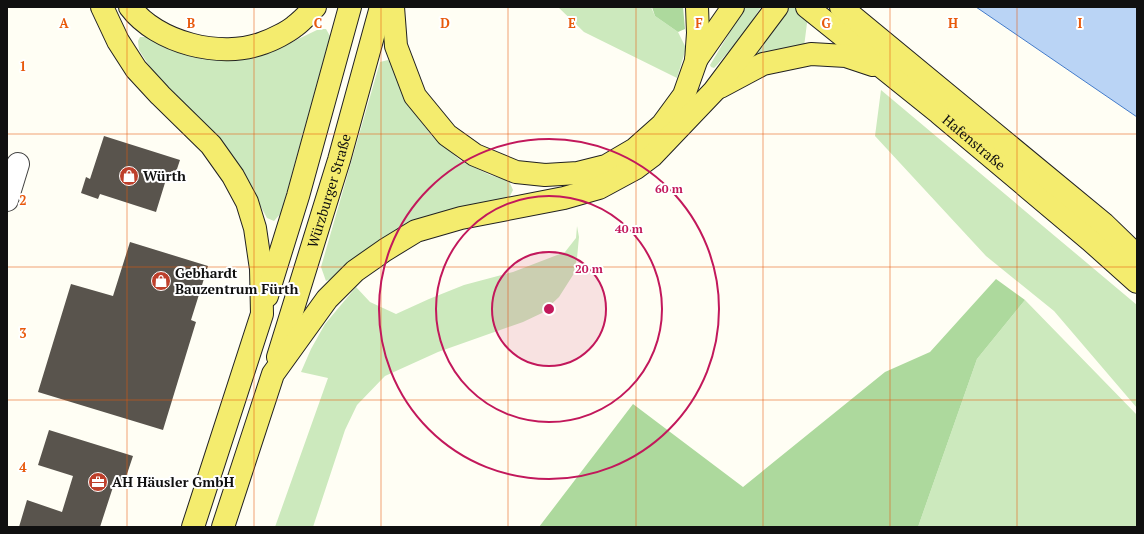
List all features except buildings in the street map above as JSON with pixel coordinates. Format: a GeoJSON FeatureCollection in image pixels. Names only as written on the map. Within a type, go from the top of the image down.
{"type":"FeatureCollection","features":[{"type":"Feature","properties":{"kind":"main road"},"geometry":{"type":"LineString","coordinates":[[102,7],[118,41],[136,68],[160,95],[211,145],[233,176],[247,202],[255,228],[261,269],[262,314]]}},
{"type":"Feature","properties":{"kind":"main road"},"geometry":{"type":"LineString","coordinates":[[130,7],[152,26],[168,36],[196,46],[232,50],[263,43],[295,26],[315,7]]}},
{"type":"Feature","properties":{"kind":"main road","name":"Würzburger Straße"},"geometry":{"type":"LineString","coordinates":[[193,527],[262,314],[298,196],[350,7]]}},
{"type":"Feature","properties":{"kind":"main road","name":"Würzburger Straße"},"geometry":{"type":"LineString","coordinates":[[223,527],[273,374],[339,160],[381,7]]}},
{"type":"Feature","properties":{"kind":"main road"},"geometry":{"type":"LineString","coordinates":[[393,7],[396,46],[415,96],[447,135],[475,155],[516,172],[546,175],[578,173],[606,166],[635,149],[662,125],[684,95],[696,61],[733,7]]}},
{"type":"Feature","properties":{"kind":"main road"},"geometry":{"type":"LineString","coordinates":[[696,61],[698,33],[697,7]]}},
{"type":"Feature","properties":{"kind":"main road"},"geometry":{"type":"LineString","coordinates":[[273,374],[327,299],[355,271],[384,250],[416,231],[462,218],[564,198],[598,188],[636,168],[652,156],[714,90],[777,7]]}},
{"type":"Feature","properties":{"kind":"main road","name":"Hafenstraße"},"geometry":{"type":"LineString","coordinates":[[807,7],[886,70],[1090,240],[1137,282]]}},
{"type":"Feature","properties":{"kind":"main road","name":"Hafenstraße"},"geometry":{"type":"LineString","coordinates":[[842,7],[1104,224],[1137,256]]}},
{"type":"Feature","properties":{"kind":"main road"},"geometry":{"type":"LineString","coordinates":[[714,90],[763,64],[811,54],[846,56],[886,70]]}},
{"type":"Feature","properties":{"kind":"street"},"geometry":{"type":"LineString","coordinates":[[7,200],[18,164]]}},
{"type":"Feature","properties":{"kind":"green space"},"geometry":{"type":"Polygon","coordinates":[[[558,7],[651,7],[655,16],[678,32],[686,48],[677,78],[584,32],[558,7]]]}},
{"type":"Feature","properties":{"kind":"green space"},"geometry":{"type":"Polygon","coordinates":[[[652,7],[683,7],[685,29],[678,32],[655,16],[652,7]]]}},
{"type":"Feature","properties":{"kind":"green space"},"geometry":{"type":"Polygon","coordinates":[[[745,7],[761,7],[745,32],[717,65],[714,68],[711,67],[710,65],[745,7]]]}},
{"type":"Feature","properties":{"kind":"green space"},"geometry":{"type":"Polygon","coordinates":[[[789,8],[795,8],[808,15],[804,47],[760,55],[757,54],[755,52],[783,11],[789,8]]]}},
{"type":"Feature","properties":{"kind":"green space"},"geometry":{"type":"Polygon","coordinates":[[[319,29],[326,29],[330,36],[281,213],[274,221],[267,218],[242,172],[159,81],[139,50],[138,41],[140,37],[152,37],[177,52],[220,60],[261,54],[290,43],[319,29]]]}},
{"type":"Feature","properties":{"kind":"green space"},"geometry":{"type":"Polygon","coordinates":[[[388,60],[393,64],[412,110],[432,136],[461,161],[490,175],[509,181],[513,190],[509,198],[326,281],[321,267],[380,62],[388,60]]]}},
{"type":"Feature","properties":{"kind":"green space"},"geometry":{"type":"Polygon","coordinates":[[[881,90],[1137,305],[1137,408],[1054,311],[986,256],[875,136],[881,90]]]}},
{"type":"Feature","properties":{"kind":"green space"},"geometry":{"type":"Polygon","coordinates":[[[577,226],[579,237],[577,258],[573,275],[559,297],[542,313],[523,322],[438,352],[385,376],[357,405],[345,430],[313,527],[275,527],[328,378],[301,372],[311,349],[325,324],[356,287],[370,302],[396,314],[464,285],[513,272],[565,252],[576,238],[577,226]]]}},
{"type":"Feature","properties":{"kind":"green space"},"geometry":{"type":"Polygon","coordinates":[[[996,279],[1025,300],[977,359],[918,527],[539,527],[633,404],[743,487],[885,372],[930,352],[996,279]]]}},
{"type":"Feature","properties":{"kind":"green space"},"geometry":{"type":"Polygon","coordinates":[[[1025,300],[1137,415],[1137,527],[918,527],[977,359],[1025,300]]]}},
{"type":"Feature","properties":{"kind":"water"},"geometry":{"type":"Polygon","coordinates":[[[976,7],[1137,7],[1137,117],[976,7]]]}},
{"type":"Feature","properties":{"kind":"place","name":"Würth"},"geometry":{"type":"Point","coordinates":[129,176]}},
{"type":"Feature","properties":{"kind":"place","name":"Gebhardt Bauzentrum Fürth"},"geometry":{"type":"Point","coordinates":[161,281]}},
{"type":"Feature","properties":{"kind":"place","name":"AH Häusler GmbH"},"geometry":{"type":"Point","coordinates":[98,482]}}]}
